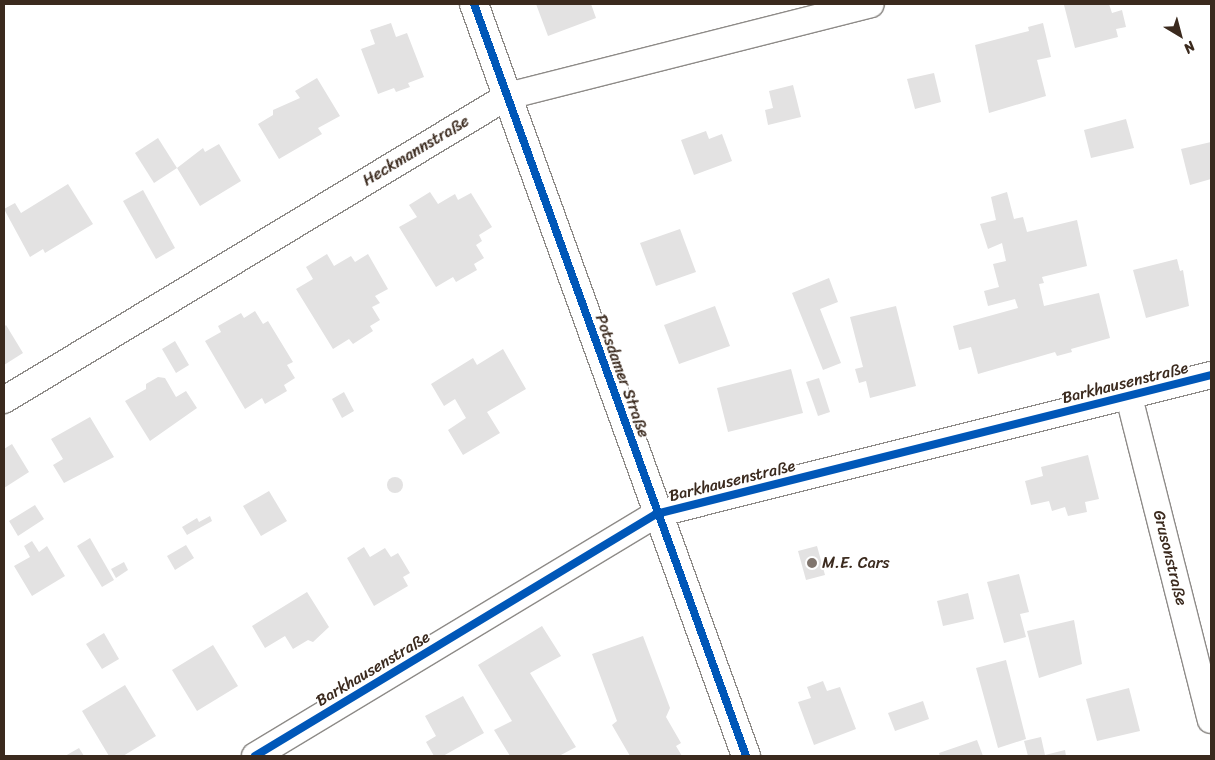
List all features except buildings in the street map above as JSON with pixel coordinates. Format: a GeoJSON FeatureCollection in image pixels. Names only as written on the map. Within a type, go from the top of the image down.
{"type":"FeatureCollection","features":[{"type":"Feature","properties":{"kind":"street","name":"Potsdamer Straße"},"geometry":{"type":"LineString","coordinates":[[474,4],[656,514],[746,756]]}},
{"type":"Feature","properties":{"kind":"street","name":"Heckmannstraße"},"geometry":{"type":"LineString","coordinates":[[4,400],[508,96],[871,4]]}},
{"type":"Feature","properties":{"kind":"street","name":"Barkhausenstraße"},"geometry":{"type":"LineString","coordinates":[[255,756],[656,514],[1211,375]]}},
{"type":"Feature","properties":{"kind":"street","name":"Grusonstraße"},"geometry":{"type":"LineString","coordinates":[[1129,396],[1211,720]]}},
{"type":"Feature","properties":{"kind":"cycle path"},"geometry":{"type":"LineString","coordinates":[[474,4],[746,756]]}},
{"type":"Feature","properties":{"kind":"cycle path"},"geometry":{"type":"LineString","coordinates":[[255,756],[656,514],[1211,375]]}},
{"type":"Feature","properties":{"kind":"place","name":"M.E. Cars"},"geometry":{"type":"Point","coordinates":[812,563]}}]}
